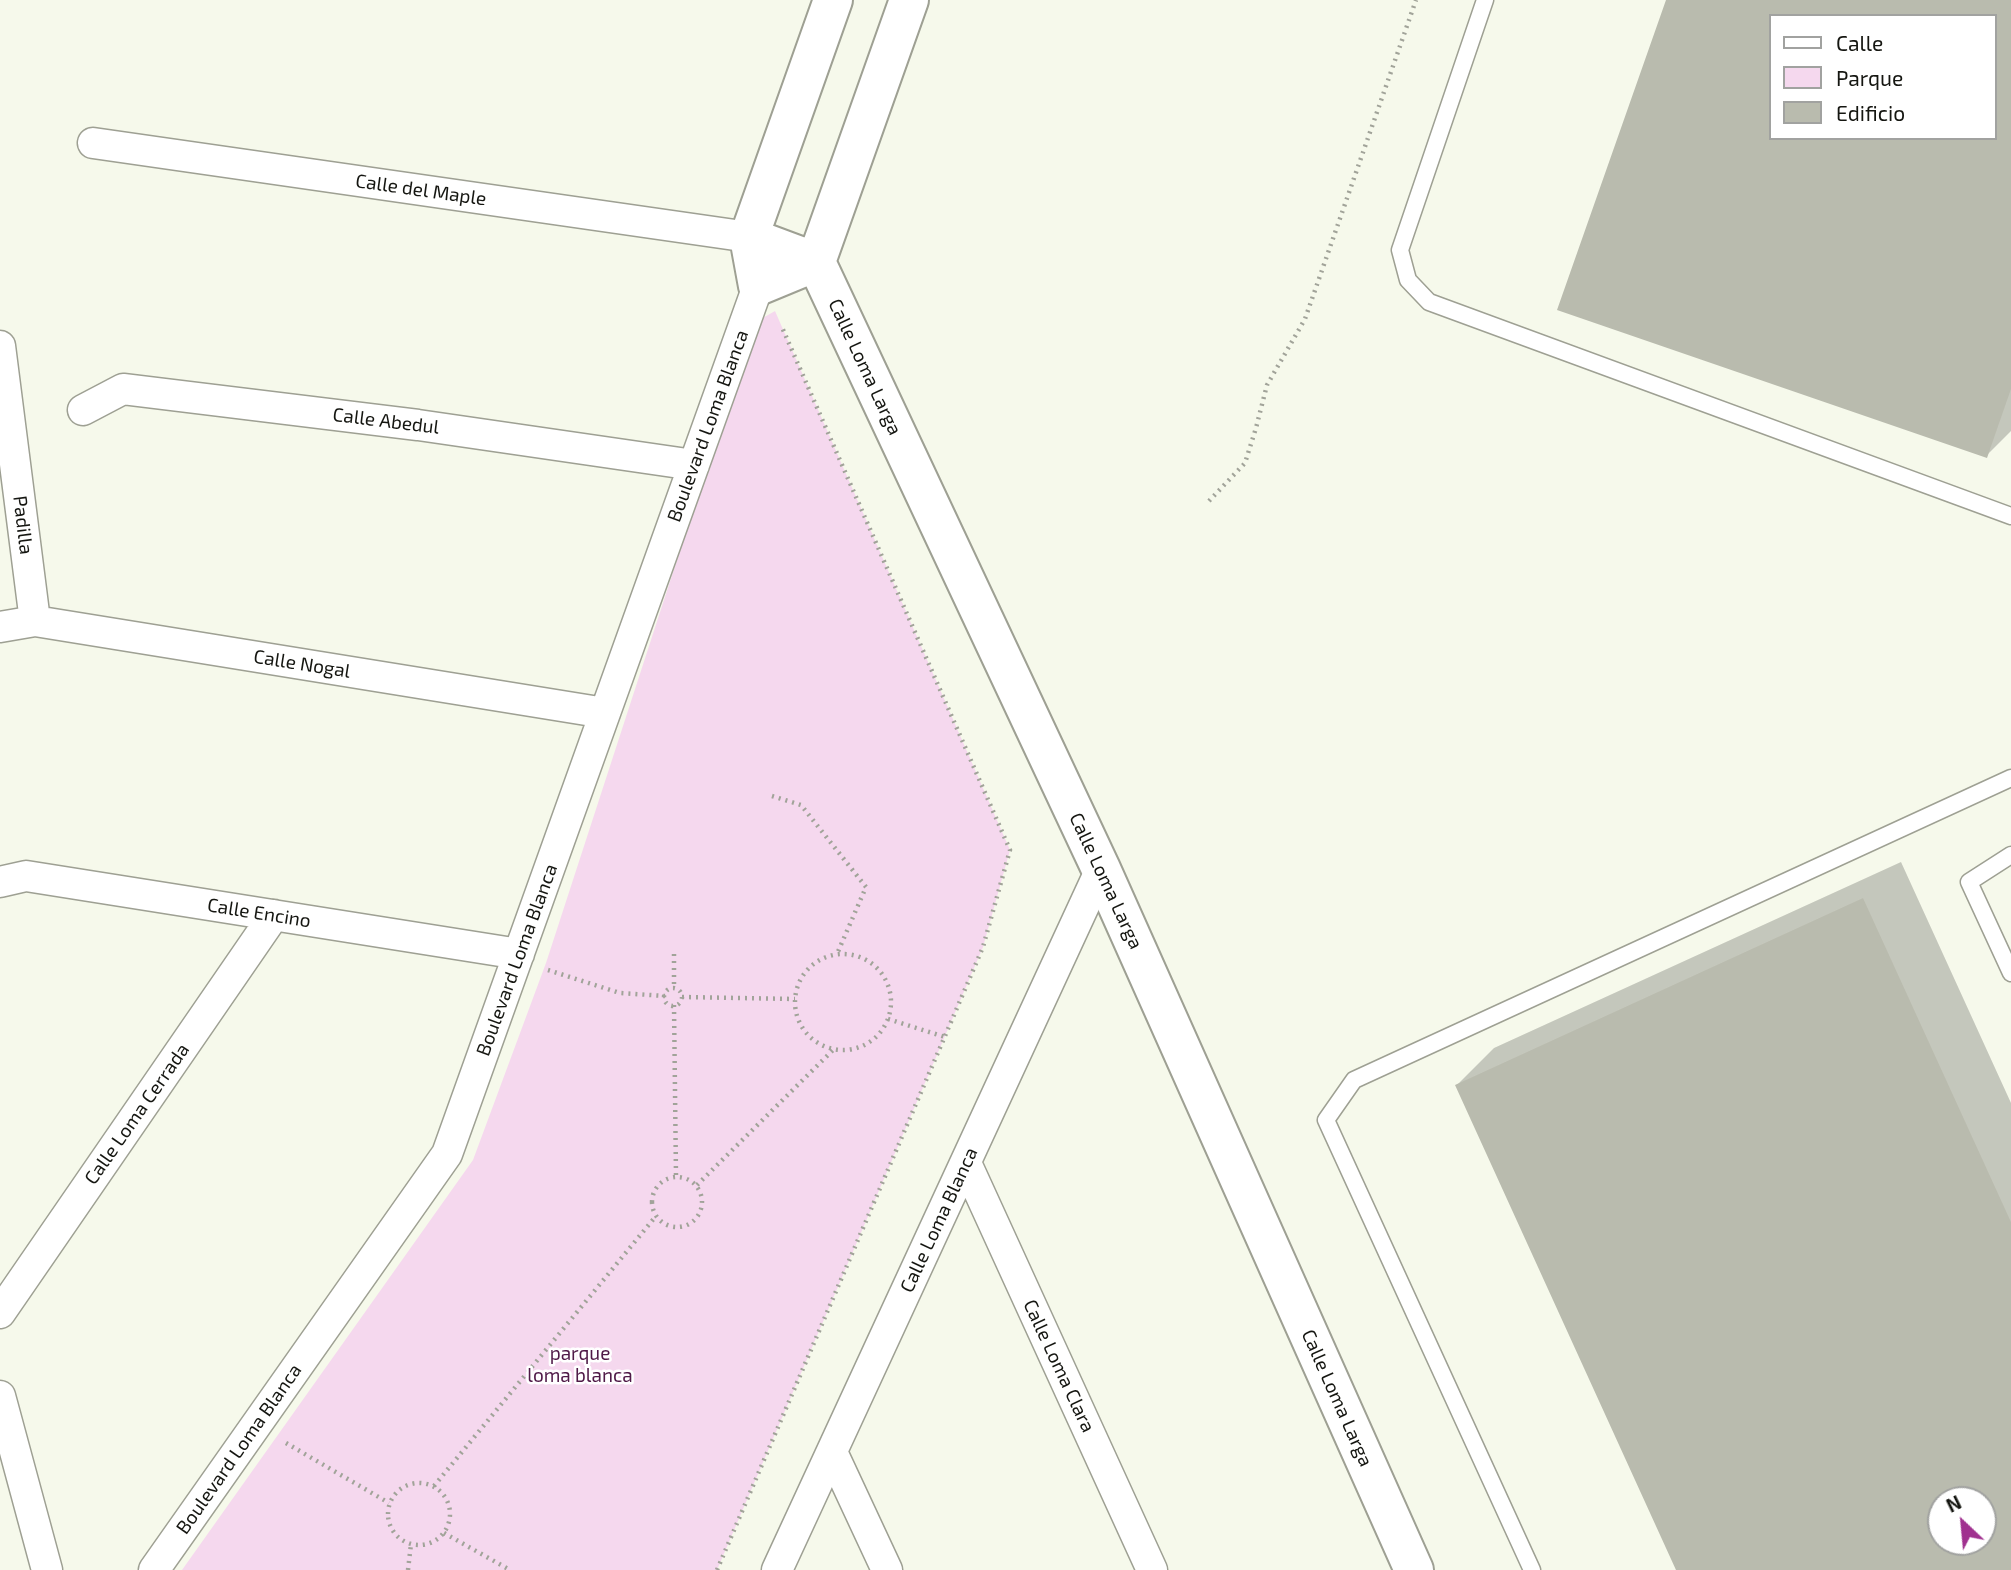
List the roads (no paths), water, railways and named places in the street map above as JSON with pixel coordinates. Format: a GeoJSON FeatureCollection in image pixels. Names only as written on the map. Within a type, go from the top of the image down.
{"type":"FeatureCollection","features":[{"type":"Feature","properties":{"kind":"street"},"geometry":{"type":"LineString","coordinates":[[833,0],[749,237],[758,286],[816,262],[909,0]]}},
{"type":"Feature","properties":{"kind":"street","name":"Calle del Maple"},"geometry":{"type":"LineString","coordinates":[[93,143],[749,237]]}},
{"type":"Feature","properties":{"kind":"street"},"geometry":{"type":"LineString","coordinates":[[749,237],[816,262]]}},
{"type":"Feature","properties":{"kind":"street","name":"Calle Loma Larga"},"geometry":{"type":"LineString","coordinates":[[816,262],[1101,869],[1414,1570]]}},
{"type":"Feature","properties":{"kind":"street","name":"Boulevard Loma Blanca"},"geometry":{"type":"LineString","coordinates":[[154,1570],[447,1154],[531,961],[605,713],[758,286]]}},
{"type":"Feature","properties":{"kind":"street","name":"Padilla"},"geometry":{"type":"LineString","coordinates":[[0,346],[35,621]]}},
{"type":"Feature","properties":{"kind":"street","name":"Calle Abedul"},"geometry":{"type":"LineString","coordinates":[[83,410],[123,389],[418,425],[694,465]]}},
{"type":"Feature","properties":{"kind":"street","name":"Calle Nogal"},"geometry":{"type":"LineString","coordinates":[[0,627],[35,621],[605,713]]}},
{"type":"Feature","properties":{"kind":"street","name":"Calle Loma Blanca"},"geometry":{"type":"LineString","coordinates":[[777,1570],[1101,869]]}},
{"type":"Feature","properties":{"kind":"street","name":"Calle Encino"},"geometry":{"type":"LineString","coordinates":[[0,882],[26,876],[274,915],[531,961]]}},
{"type":"Feature","properties":{"kind":"street","name":"Calle Loma Cerrada"},"geometry":{"type":"LineString","coordinates":[[0,1312],[274,915]]}},
{"type":"Feature","properties":{"kind":"street","name":"Calle Loma Clara"},"geometry":{"type":"LineString","coordinates":[[966,1163],[1152,1570]]}},
{"type":"Feature","properties":{"kind":"street"},"geometry":{"type":"LineString","coordinates":[[0,1396],[47,1570]]}},
{"type":"Feature","properties":{"kind":"street"},"geometry":{"type":"LineString","coordinates":[[832,1452],[887,1570]]}},
{"type":"Feature","properties":{"kind":"lane"},"geometry":{"type":"LineString","coordinates":[[1485,0],[1400,250],[1408,281],[1429,302],[2011,516]]}},
{"type":"Feature","properties":{"kind":"lane"},"geometry":{"type":"LineString","coordinates":[[1532,1570],[1326,1120],[1354,1080],[2011,778]]}},
{"type":"Feature","properties":{"kind":"lane"},"geometry":{"type":"LineString","coordinates":[[2011,855],[1969,882],[2011,974]]}},
{"type":"Feature","properties":{"kind":"park label","name":"parque loma blanca"},"geometry":{"type":"Point","coordinates":[580,1365]}}]}
